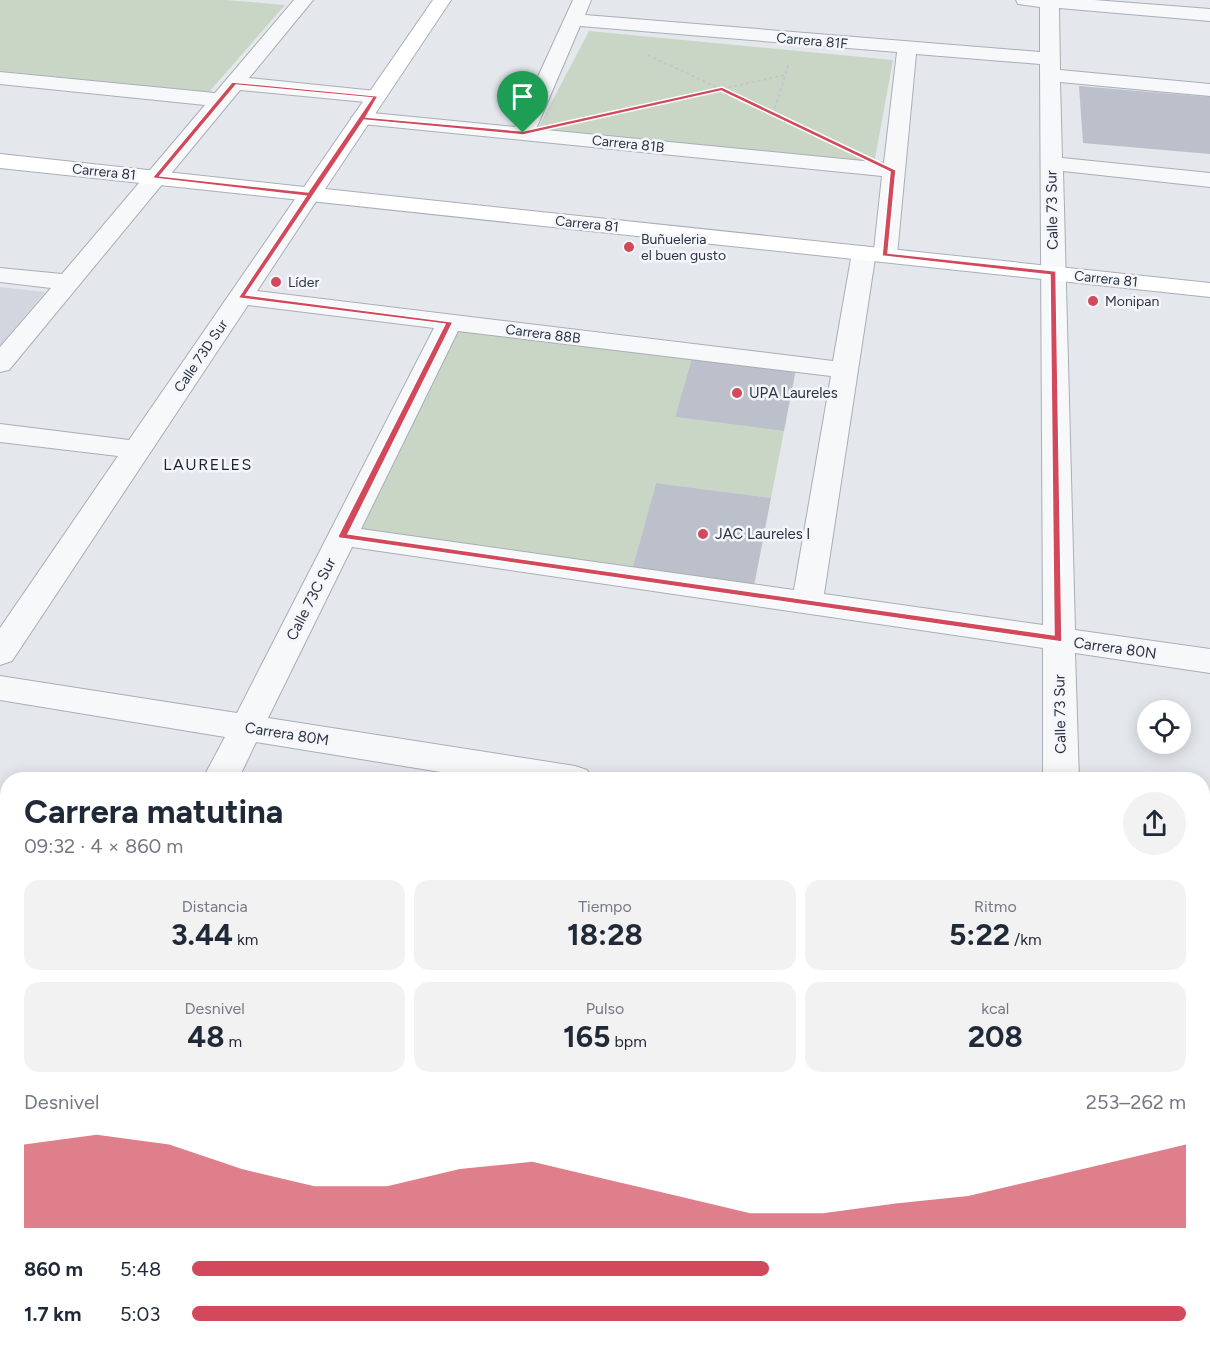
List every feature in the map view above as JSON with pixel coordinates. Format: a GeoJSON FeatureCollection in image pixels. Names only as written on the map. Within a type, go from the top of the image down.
{"type":"FeatureCollection","features":[{"type":"Feature","properties":{"kind":"street","name":"Calle 73D Sur"},"geometry":{"type":"LineString","coordinates":[[0,653],[442,0]]}},
{"type":"Feature","properties":{"kind":"street"},"geometry":{"type":"LineString","coordinates":[[523,133],[582,0]]}},
{"type":"Feature","properties":{"kind":"street"},"geometry":{"type":"LineString","coordinates":[[1025,0],[1210,15]]}},
{"type":"Feature","properties":{"kind":"street"},"geometry":{"type":"LineString","coordinates":[[0,364],[227,92],[297,1]]}},
{"type":"Feature","properties":{"kind":"street","name":"Calle 73 Sur"},"geometry":{"type":"LineString","coordinates":[[1049,1],[1061,772]]}},
{"type":"Feature","properties":{"kind":"street","name":"Carrera 81F"},"geometry":{"type":"LineString","coordinates":[[574,20],[907,49],[1210,90]]}},
{"type":"Feature","properties":{"kind":"street"},"geometry":{"type":"LineString","coordinates":[[807,603],[845,370],[894,171],[907,49]]}},
{"type":"Feature","properties":{"kind":"street"},"geometry":{"type":"LineString","coordinates":[[0,78],[227,92],[376,97]]}},
{"type":"Feature","properties":{"kind":"street","name":"Carrera 81B"},"geometry":{"type":"LineString","coordinates":[[362,118],[894,171]]}},
{"type":"Feature","properties":{"kind":"street","name":"Carrera 81"},"geometry":{"type":"LineString","coordinates":[[0,161],[1210,290]]}},
{"type":"Feature","properties":{"kind":"street"},"geometry":{"type":"LineString","coordinates":[[1051,163],[1210,180]]}},
{"type":"Feature","properties":{"kind":"street"},"geometry":{"type":"LineString","coordinates":[[0,274],[68,282]]}},
{"type":"Feature","properties":{"kind":"street","name":"Carrera 88B"},"geometry":{"type":"LineString","coordinates":[[241,297],[845,370]]}},
{"type":"Feature","properties":{"kind":"street","name":"Calle 73C Sur"},"geometry":{"type":"LineString","coordinates":[[224,772],[450,322]]}},
{"type":"Feature","properties":{"kind":"street"},"geometry":{"type":"LineString","coordinates":[[0,433],[138,450]]}},
{"type":"Feature","properties":{"kind":"street","name":"Carrera 80N"},"geometry":{"type":"LineString","coordinates":[[343,536],[1210,661]]}},
{"type":"Feature","properties":{"kind":"street","name":"Carrera 80M"},"geometry":{"type":"LineString","coordinates":[[0,688],[525,772]]}},
{"type":"Feature","properties":{"kind":"path"},"geometry":{"type":"LineString","coordinates":[[773,114],[796,40]]}},
{"type":"Feature","properties":{"kind":"path"},"geometry":{"type":"LineString","coordinates":[[648,55],[813,133]]}},
{"type":"Feature","properties":{"kind":"path"},"geometry":{"type":"LineString","coordinates":[[605,115],[785,75]]}},
{"type":"Feature","properties":{"kind":"shaded area"},"geometry":{"type":"Polygon","coordinates":[[[0,287],[45,292],[0,346],[0,287]]]}},
{"type":"Feature","properties":{"kind":"green space"},"geometry":{"type":"Polygon","coordinates":[[[0,0],[226,0],[285,5],[209,92],[0,71],[0,0]]]}},
{"type":"Feature","properties":{"kind":"green space"},"geometry":{"type":"Polygon","coordinates":[[[589,31],[893,60],[874,164],[537,130],[589,31]]]}},
{"type":"Feature","properties":{"kind":"green space"},"geometry":{"type":"Polygon","coordinates":[[[457,331],[692,358],[675,417],[784,431],[771,498],[656,483],[632,570],[360,533],[457,331]]]}},
{"type":"Feature","properties":{"kind":"building"},"geometry":{"type":"Polygon","coordinates":[[[1079,86],[1210,97],[1210,154],[1083,143],[1079,86]]]}},
{"type":"Feature","properties":{"kind":"building","name":"UPA Laureles"},"geometry":{"type":"Polygon","coordinates":[[[692,358],[796,369],[784,431],[675,417],[692,358]]]}},
{"type":"Feature","properties":{"kind":"building","name":"JAC Laureles I"},"geometry":{"type":"Polygon","coordinates":[[[656,483],[771,498],[754,586],[632,570],[656,483]]]}},
{"type":"Feature","properties":{"kind":"place","name":"Buñueleria el buen gusto"},"geometry":{"type":"Point","coordinates":[629,247]}},
{"type":"Feature","properties":{"kind":"place","name":"Líder"},"geometry":{"type":"Point","coordinates":[276,282]}},
{"type":"Feature","properties":{"kind":"place","name":"Monipan"},"geometry":{"type":"Point","coordinates":[1093,301]}},
{"type":"Feature","properties":{"kind":"place","name":"UPA Laureles"},"geometry":{"type":"Point","coordinates":[737,393]}},
{"type":"Feature","properties":{"kind":"place","name":"JAC Laureles I"},"geometry":{"type":"Point","coordinates":[703,534]}},
{"type":"Feature","properties":{"kind":"district","name":"LAURELES"},"geometry":{"type":"Point","coordinates":[208,464]}},
{"type":"Feature","properties":{"kind":"route"},"geometry":{"type":"LineString","coordinates":[[523,133],[362,118],[310,194],[155,178],[234,83],[376,97],[362,118],[241,297],[450,322],[343,536],[1059,639],[1053,273],[885,255],[894,171],[722,89],[523,133]]}}]}
